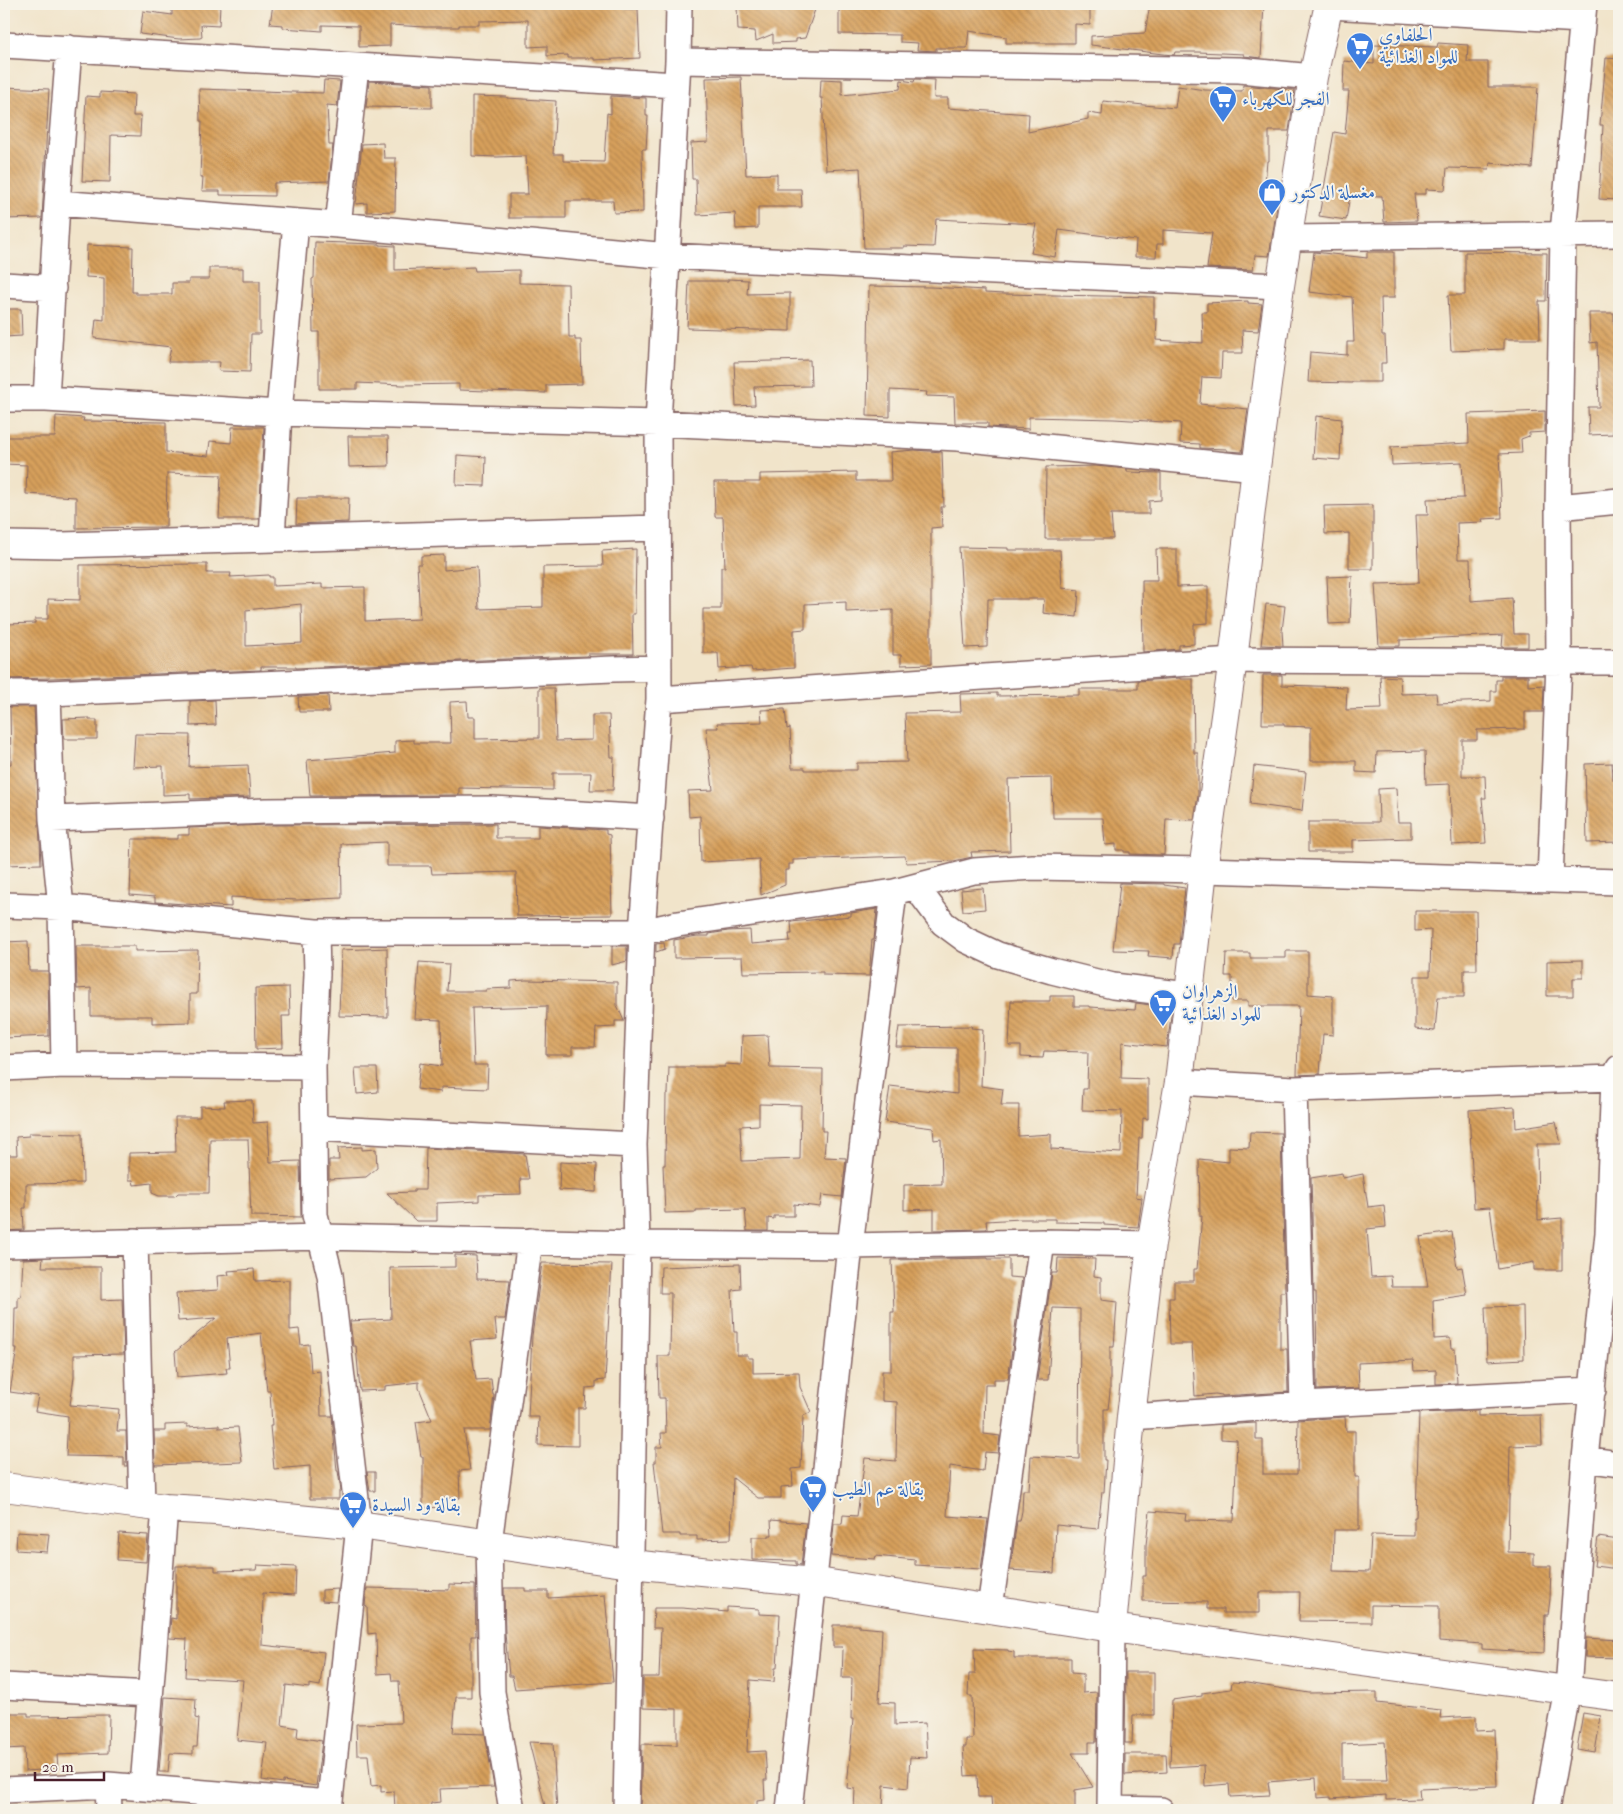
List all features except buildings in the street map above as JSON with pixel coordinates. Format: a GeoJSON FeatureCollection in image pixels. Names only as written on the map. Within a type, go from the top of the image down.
{"type":"FeatureCollection","features":[{"type":"Feature","properties":{"kind":"street"},"geometry":{"type":"LineString","coordinates":[[626,1810],[637,1244],[634,1146],[642,932],[658,699],[658,423],[678,61],[678,4]]}},
{"type":"Feature","properties":{"kind":"street"},"geometry":{"type":"LineString","coordinates":[[1161,1810],[1110,1810],[1112,1628],[1131,1418],[1151,1244],[1179,1082],[1203,870],[1233,660],[1280,286],[1314,77],[1329,5],[1583,12],[1563,233],[1558,507],[1559,662],[1550,879]]}},
{"type":"Feature","properties":{"kind":"street"},"geometry":{"type":"LineString","coordinates":[[4,44],[676,86]]}},
{"type":"Feature","properties":{"kind":"street"},"geometry":{"type":"LineString","coordinates":[[46,400],[57,203],[69,48]]}},
{"type":"Feature","properties":{"kind":"street"},"geometry":{"type":"LineString","coordinates":[[678,61],[1239,70],[1314,77]]}},
{"type":"Feature","properties":{"kind":"street"},"geometry":{"type":"LineString","coordinates":[[338,225],[356,67]]}},
{"type":"Feature","properties":{"kind":"street"},"geometry":{"type":"LineString","coordinates":[[57,203],[338,225],[668,256],[1280,286]]}},
{"type":"Feature","properties":{"kind":"street"},"geometry":{"type":"LineString","coordinates":[[272,539],[279,413],[296,222]]}},
{"type":"Feature","properties":{"kind":"street"},"geometry":{"type":"LineString","coordinates":[[1288,238],[1563,233],[1619,234]]}},
{"type":"Feature","properties":{"kind":"street"},"geometry":{"type":"LineString","coordinates":[[4,285],[53,288]]}},
{"type":"Feature","properties":{"kind":"street"},"geometry":{"type":"LineString","coordinates":[[4,399],[279,413],[658,423],[958,438],[1256,468]]}},
{"type":"Feature","properties":{"kind":"street"},"geometry":{"type":"LineString","coordinates":[[1558,507],[1619,502]]}},
{"type":"Feature","properties":{"kind":"street"},"geometry":{"type":"LineString","coordinates":[[4,544],[62,545],[658,528]]}},
{"type":"Feature","properties":{"kind":"street"},"geometry":{"type":"LineString","coordinates":[[658,699],[1233,660],[1619,662]]}},
{"type":"Feature","properties":{"kind":"street"},"geometry":{"type":"LineString","coordinates":[[4,693],[48,693],[659,668]]}},
{"type":"Feature","properties":{"kind":"street"},"geometry":{"type":"LineString","coordinates":[[48,693],[52,819],[61,907],[64,1065]]}},
{"type":"Feature","properties":{"kind":"street"},"geometry":{"type":"LineString","coordinates":[[52,819],[266,811],[492,809],[651,818]]}},
{"type":"Feature","properties":{"kind":"street"},"geometry":{"type":"LineString","coordinates":[[4,905],[61,907],[316,932],[642,932],[678,924],[905,889],[974,871],[1033,866],[1619,882]]}},
{"type":"Feature","properties":{"kind":"street"},"geometry":{"type":"LineString","coordinates":[[905,889],[942,923],[966,940],[998,955],[1052,972],[1113,986],[1188,995]]}},
{"type":"Feature","properties":{"kind":"street"},"geometry":{"type":"LineString","coordinates":[[789,1810],[850,1246],[905,889]]}},
{"type":"Feature","properties":{"kind":"street"},"geometry":{"type":"LineString","coordinates":[[4,1790],[108,1785],[144,1787],[330,1807],[359,1525],[330,1275],[316,1215],[313,1067],[317,974],[316,932]]}},
{"type":"Feature","properties":{"kind":"street"},"geometry":{"type":"LineString","coordinates":[[4,1068],[64,1065],[313,1067]]}},
{"type":"Feature","properties":{"kind":"street"},"geometry":{"type":"LineString","coordinates":[[1179,1082],[1294,1089],[1617,1073],[1614,1233],[1584,1459],[1568,1689],[1546,1810]]}},
{"type":"Feature","properties":{"kind":"street"},"geometry":{"type":"LineString","coordinates":[[1294,1089],[1303,1405]]}},
{"type":"Feature","properties":{"kind":"street"},"geometry":{"type":"LineString","coordinates":[[314,1128],[634,1146]]}},
{"type":"Feature","properties":{"kind":"street"},"geometry":{"type":"LineString","coordinates":[[4,1245],[322,1236],[637,1244],[850,1246],[1042,1242],[1151,1244]]}},
{"type":"Feature","properties":{"kind":"street"},"geometry":{"type":"LineString","coordinates":[[135,1241],[154,1506],[150,1694],[144,1787]]}},
{"type":"Feature","properties":{"kind":"street"},"geometry":{"type":"LineString","coordinates":[[512,1810],[492,1692],[489,1542],[530,1241]]}},
{"type":"Feature","properties":{"kind":"street"},"geometry":{"type":"LineString","coordinates":[[990,1608],[1042,1242]]}},
{"type":"Feature","properties":{"kind":"street"},"geometry":{"type":"LineString","coordinates":[[1131,1418],[1303,1405],[1593,1390]]}},
{"type":"Feature","properties":{"kind":"street"},"geometry":{"type":"LineString","coordinates":[[1584,1459],[1619,1464]]}},
{"type":"Feature","properties":{"kind":"street"},"geometry":{"type":"LineString","coordinates":[[4,1487],[154,1506],[359,1525],[489,1542],[630,1564],[815,1582],[1112,1628],[1619,1697]]}},
{"type":"Feature","properties":{"kind":"street"},"geometry":{"type":"LineString","coordinates":[[4,1686],[150,1694]]}},
{"type":"Feature","properties":{"kind":"street"},"geometry":{"type":"LineString","coordinates":[[108,1785],[109,1810]]}},
{"type":"Feature","properties":{"kind":"place","name":"الحلفاوي للمواد الغذائية"},"geometry":{"type":"Point","coordinates":[1360,70]}},
{"type":"Feature","properties":{"kind":"place","name":"الفجر للكهرباء"},"geometry":{"type":"Point","coordinates":[1223,123]}},
{"type":"Feature","properties":{"kind":"place","name":"مغسلة الدكتور"},"geometry":{"type":"Point","coordinates":[1272,216]}},
{"type":"Feature","properties":{"kind":"place","name":"الزهراوان للمواد الغذائية"},"geometry":{"type":"Point","coordinates":[1163,1027]}},
{"type":"Feature","properties":{"kind":"place","name":"بقالة عم الطيب"},"geometry":{"type":"Point","coordinates":[813,1513]}},
{"type":"Feature","properties":{"kind":"place","name":"بقالة ود السيدة"},"geometry":{"type":"Point","coordinates":[353,1529]}}]}
